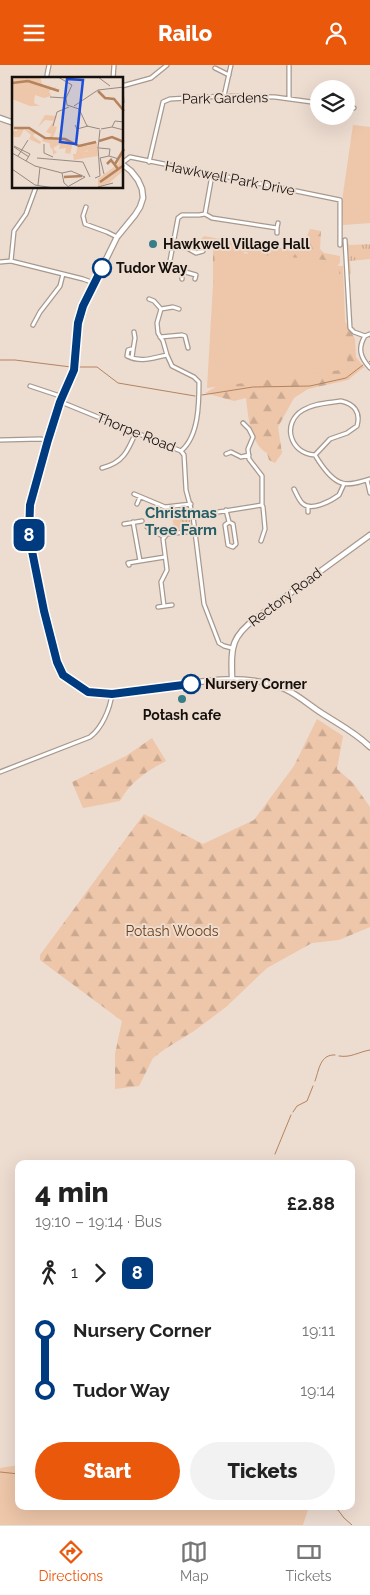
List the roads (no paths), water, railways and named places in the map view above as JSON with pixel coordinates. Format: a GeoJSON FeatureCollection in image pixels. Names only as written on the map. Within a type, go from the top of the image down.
{"type":"FeatureCollection","features":[{"type":"Feature","properties":{"kind":"main road"},"geometry":{"type":"LineString","coordinates":[[0,118],[12,122]]}},
{"type":"Feature","properties":{"kind":"main road"},"geometry":{"type":"LineString","coordinates":[[124,165],[132,171],[138,180],[143,198],[135,215],[117,237],[80,314],[74,370],[48,440],[30,505],[29,536],[57,662],[63,675],[88,692],[112,694],[232,678],[270,685],[293,693],[360,737],[370,747]]}},
{"type":"Feature","properties":{"kind":"main road","name":"Rectory Road"},"geometry":{"type":"LineString","coordinates":[[232,647],[248,624],[370,535]]}},
{"type":"Feature","properties":{"kind":"main road"},"geometry":{"type":"LineString","coordinates":[[232,647],[232,678]]}},
{"type":"Feature","properties":{"kind":"street"},"geometry":{"type":"LineString","coordinates":[[47,75],[49,65]]}},
{"type":"Feature","properties":{"kind":"street"},"geometry":{"type":"LineString","coordinates":[[124,85],[151,78],[167,65]]}},
{"type":"Feature","properties":{"kind":"street"},"geometry":{"type":"LineString","coordinates":[[224,96],[231,65]]}},
{"type":"Feature","properties":{"kind":"street"},"geometry":{"type":"LineString","coordinates":[[289,65],[289,99]]}},
{"type":"Feature","properties":{"kind":"street"},"geometry":{"type":"LineString","coordinates":[[215,68],[229,75]]}},
{"type":"Feature","properties":{"kind":"street","name":"Park Gardens"},"geometry":{"type":"LineString","coordinates":[[149,162],[163,102],[170,99],[224,96],[275,97],[310,102]]}},
{"type":"Feature","properties":{"kind":"street","name":"Hawkwell Park Drive"},"geometry":{"type":"LineString","coordinates":[[124,162],[130,157],[340,200],[340,245]]}},
{"type":"Feature","properties":{"kind":"street"},"geometry":{"type":"LineString","coordinates":[[205,214],[212,175]]}},
{"type":"Feature","properties":{"kind":"street"},"geometry":{"type":"LineString","coordinates":[[11,261],[14,231],[26,214],[35,189]]}},
{"type":"Feature","properties":{"kind":"street"},"geometry":{"type":"LineString","coordinates":[[86,207],[83,216],[87,226],[117,237]]}},
{"type":"Feature","properties":{"kind":"street"},"geometry":{"type":"LineString","coordinates":[[78,214],[83,216]]}},
{"type":"Feature","properties":{"kind":"street"},"geometry":{"type":"LineString","coordinates":[[169,266],[178,218],[182,215],[205,214],[212,217],[277,228]]}},
{"type":"Feature","properties":{"kind":"street"},"geometry":{"type":"LineString","coordinates":[[277,233],[278,223]]}},
{"type":"Feature","properties":{"kind":"street"},"geometry":{"type":"LineString","coordinates":[[345,240],[350,328],[364,336],[370,335]]}},
{"type":"Feature","properties":{"kind":"street"},"geometry":{"type":"LineString","coordinates":[[173,246],[187,248],[196,253],[203,251]]}},
{"type":"Feature","properties":{"kind":"street"},"geometry":{"type":"LineString","coordinates":[[0,261],[11,261],[94,283]]}},
{"type":"Feature","properties":{"kind":"street"},"geometry":{"type":"LineString","coordinates":[[162,267],[169,266],[196,275],[195,279]]}},
{"type":"Feature","properties":{"kind":"street"},"geometry":{"type":"LineString","coordinates":[[182,271],[182,279]]}},
{"type":"Feature","properties":{"kind":"street"},"geometry":{"type":"LineString","coordinates":[[33,325],[40,312],[60,286],[63,274]]}},
{"type":"Feature","properties":{"kind":"street"},"geometry":{"type":"LineString","coordinates":[[149,299],[154,301],[161,309]]}},
{"type":"Feature","properties":{"kind":"street"},"geometry":{"type":"LineString","coordinates":[[161,309],[173,307],[179,309]]}},
{"type":"Feature","properties":{"kind":"street"},"geometry":{"type":"LineString","coordinates":[[161,309],[157,323],[160,337],[172,366],[200,382],[198,416],[185,447],[181,451]]}},
{"type":"Feature","properties":{"kind":"street"},"geometry":{"type":"LineString","coordinates":[[132,359],[134,332]]}},
{"type":"Feature","properties":{"kind":"street"},"geometry":{"type":"LineString","coordinates":[[160,337],[185,336],[188,348]]}},
{"type":"Feature","properties":{"kind":"street"},"geometry":{"type":"LineString","coordinates":[[364,336],[361,345],[362,358],[370,369]]}},
{"type":"Feature","properties":{"kind":"street"},"geometry":{"type":"LineString","coordinates":[[133,350],[128,350],[126,353],[127,357],[147,360],[167,355]]}},
{"type":"Feature","properties":{"kind":"street","name":"Thorpe Road"},"geometry":{"type":"LineString","coordinates":[[30,386],[181,451],[184,455],[186,490],[193,516],[204,603],[219,643],[232,647]]}},
{"type":"Feature","properties":{"kind":"street"},"geometry":{"type":"LineString","coordinates":[[315,455],[330,439],[347,433],[356,426],[358,422],[355,408],[349,403],[341,401],[311,406],[303,410],[295,417],[291,428],[291,439],[296,447],[306,454],[315,455],[325,469],[340,482],[354,484],[368,479],[370,493]]}},
{"type":"Feature","properties":{"kind":"street"},"geometry":{"type":"LineString","coordinates":[[243,423],[253,437],[248,449],[249,459],[262,476],[262,505],[264,507],[265,529],[261,541]]}},
{"type":"Feature","properties":{"kind":"street"},"geometry":{"type":"LineString","coordinates":[[102,468],[111,466],[127,454],[136,432]]}},
{"type":"Feature","properties":{"kind":"street"},"geometry":{"type":"LineString","coordinates":[[0,440],[48,440]]}},
{"type":"Feature","properties":{"kind":"street"},"geometry":{"type":"LineString","coordinates":[[226,454],[231,452],[241,457],[248,455]]}},
{"type":"Feature","properties":{"kind":"street"},"geometry":{"type":"LineString","coordinates":[[294,489],[302,503],[314,506],[335,498],[341,493],[344,484]]}},
{"type":"Feature","properties":{"kind":"street"},"geometry":{"type":"LineString","coordinates":[[134,494],[165,507],[191,504]]}},
{"type":"Feature","properties":{"kind":"street"},"geometry":{"type":"LineString","coordinates":[[137,504],[140,497]]}},
{"type":"Feature","properties":{"kind":"street"},"geometry":{"type":"LineString","coordinates":[[193,516],[262,505]]}},
{"type":"Feature","properties":{"kind":"street"},"geometry":{"type":"LineString","coordinates":[[308,506],[308,512]]}},
{"type":"Feature","properties":{"kind":"street"},"geometry":{"type":"LineString","coordinates":[[226,510],[229,522],[233,524],[236,544],[233,547],[228,545],[225,525],[229,522]]}},
{"type":"Feature","properties":{"kind":"street"},"geometry":{"type":"LineString","coordinates":[[124,524],[142,521]]}},
{"type":"Feature","properties":{"kind":"street"},"geometry":{"type":"LineString","coordinates":[[133,522],[140,561]]}},
{"type":"Feature","properties":{"kind":"street"},"geometry":{"type":"LineString","coordinates":[[147,527],[164,537]]}},
{"type":"Feature","properties":{"kind":"street"},"geometry":{"type":"LineString","coordinates":[[164,606],[161,586],[167,570],[164,537],[171,533],[195,531]]}},
{"type":"Feature","properties":{"kind":"street"},"geometry":{"type":"LineString","coordinates":[[129,565],[128,563],[165,557]]}},
{"type":"Feature","properties":{"kind":"street"},"geometry":{"type":"LineString","coordinates":[[158,607],[172,605]]}},
{"type":"Feature","properties":{"kind":"street"},"geometry":{"type":"LineString","coordinates":[[0,772],[96,733],[111,703],[112,694]]}},
{"type":"Feature","properties":{"kind":"waterway"},"geometry":{"type":"LineString","coordinates":[[0,360],[71,367]]}},
{"type":"Feature","properties":{"kind":"waterway"},"geometry":{"type":"LineString","coordinates":[[202,395],[253,387],[310,386],[346,378],[363,365]]}},
{"type":"Feature","properties":{"kind":"waterway"},"geometry":{"type":"LineString","coordinates":[[78,367],[97,367],[118,383],[195,396]]}},
{"type":"Feature","properties":{"kind":"waterway"},"geometry":{"type":"LineString","coordinates":[[339,1056],[351,1056],[370,1050]]}},
{"type":"Feature","properties":{"kind":"waterway"},"geometry":{"type":"LineString","coordinates":[[315,1081],[323,1060],[330,1055],[335,1055]]}},
{"type":"Feature","properties":{"kind":"waterway"},"geometry":{"type":"LineString","coordinates":[[293,1112],[297,1106],[307,1101],[313,1086]]}},
{"type":"Feature","properties":{"kind":"waterway"},"geometry":{"type":"LineString","coordinates":[[275,1154],[291,1115]]}},
{"type":"Feature","properties":{"kind":"waterway"},"geometry":{"type":"LineString","coordinates":[[0,1472],[15,1474]]}},
{"type":"Feature","properties":{"kind":"waterway"},"geometry":{"type":"LineString","coordinates":[[338,1510],[352,1525]]}},
{"type":"Feature","properties":{"kind":"place","name":"Hawkwell Village Hall"},"geometry":{"type":"Point","coordinates":[153,244]}},
{"type":"Feature","properties":{"kind":"place","name":"Tudor Way"},"geometry":{"type":"Point","coordinates":[102,268]}},
{"type":"Feature","properties":{"kind":"place","name":"Nursery Corner"},"geometry":{"type":"Point","coordinates":[191,684]}},
{"type":"Feature","properties":{"kind":"place","name":"Potash cafe"},"geometry":{"type":"Point","coordinates":[182,699]}},
{"type":"Feature","properties":{"kind":"district","name":"Christmas Tree Farm"},"geometry":{"type":"Point","coordinates":[181,522]}},
{"type":"Feature","properties":{"kind":"park label","name":"Potash Woods"},"geometry":{"type":"Point","coordinates":[172,931]}}]}
